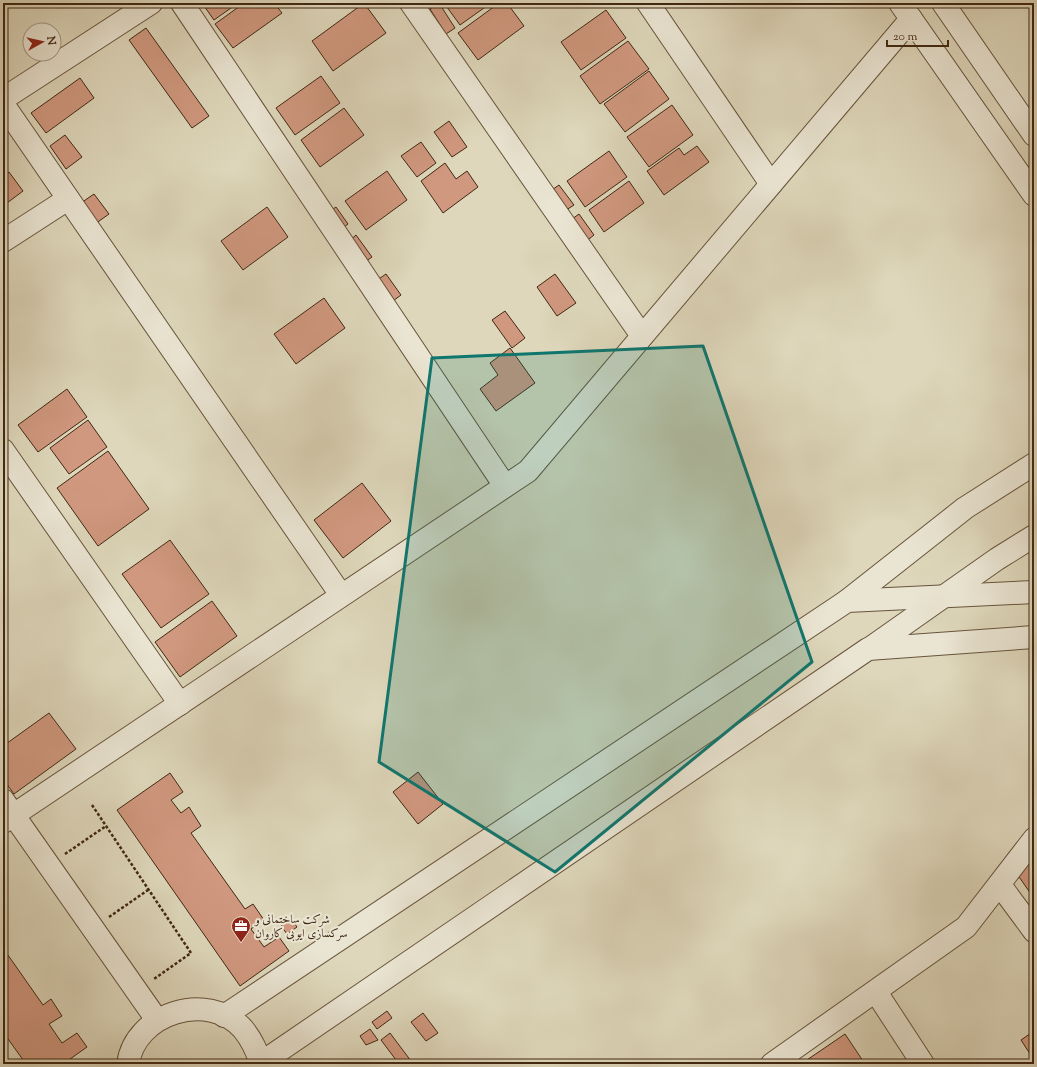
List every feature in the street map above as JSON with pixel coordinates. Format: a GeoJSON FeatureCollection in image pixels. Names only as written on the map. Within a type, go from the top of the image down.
{"type":"FeatureCollection","features":[{"type":"Feature","properties":{"kind":"street"},"geometry":{"type":"LineString","coordinates":[[3,99],[151,3]]}},
{"type":"Feature","properties":{"kind":"street"},"geometry":{"type":"LineString","coordinates":[[182,3],[505,486]]}},
{"type":"Feature","properties":{"kind":"street"},"geometry":{"type":"LineString","coordinates":[[411,3],[642,336]]}},
{"type":"Feature","properties":{"kind":"street"},"geometry":{"type":"LineString","coordinates":[[648,3],[771,184]]}},
{"type":"Feature","properties":{"kind":"street"},"geometry":{"type":"LineString","coordinates":[[943,3],[1034,135]]}},
{"type":"Feature","properties":{"kind":"street"},"geometry":{"type":"LineString","coordinates":[[157,1020],[49,865],[7,812],[180,704],[528,471],[771,184],[906,11],[1034,195]]}},
{"type":"Feature","properties":{"kind":"street"},"geometry":{"type":"LineString","coordinates":[[3,104],[341,596]]}},
{"type":"Feature","properties":{"kind":"street"},"geometry":{"type":"LineString","coordinates":[[3,241],[68,199]]}},
{"type":"Feature","properties":{"kind":"street"},"geometry":{"type":"LineString","coordinates":[[3,450],[180,704]]}},
{"type":"Feature","properties":{"kind":"street"},"geometry":{"type":"LineString","coordinates":[[224,1016],[847,601],[965,508],[1034,464]]}},
{"type":"Feature","properties":{"kind":"street"},"geometry":{"type":"LineString","coordinates":[[128,1064],[129,1056],[140,1036],[157,1020],[178,1011],[202,1009],[224,1016],[242,1028],[255,1046],[261,1064],[944,596],[1034,536]]}},
{"type":"Feature","properties":{"kind":"street"},"geometry":{"type":"LineString","coordinates":[[847,601],[1034,592]]}},
{"type":"Feature","properties":{"kind":"street"},"geometry":{"type":"LineString","coordinates":[[868,649],[1034,637]]}},
{"type":"Feature","properties":{"kind":"street"},"geometry":{"type":"LineString","coordinates":[[772,1064],[966,927],[1000,885],[1034,839]]}},
{"type":"Feature","properties":{"kind":"street"},"geometry":{"type":"LineString","coordinates":[[1000,885],[1034,931]]}},
{"type":"Feature","properties":{"kind":"street"},"geometry":{"type":"LineString","coordinates":[[876,992],[923,1064]]}},
{"type":"Feature","properties":{"kind":"path"},"geometry":{"type":"LineString","coordinates":[[92,805],[191,953],[137,991]]}},
{"type":"Feature","properties":{"kind":"path"},"geometry":{"type":"LineString","coordinates":[[49,865],[106,826]]}},
{"type":"Feature","properties":{"kind":"path"},"geometry":{"type":"LineString","coordinates":[[93,928],[148,890]]}},
{"type":"Feature","properties":{"kind":"highlighted area"},"geometry":{"type":"Polygon","coordinates":[[[703,346],[812,662],[555,872],[379,762],[432,358],[703,346]]]}},
{"type":"Feature","properties":{"kind":"building"},"geometry":{"type":"Polygon","coordinates":[[[202,3],[238,3],[214,20],[202,3]]]}},
{"type":"Feature","properties":{"kind":"building"},"geometry":{"type":"Polygon","coordinates":[[[244,3],[274,3],[282,13],[233,48],[215,24],[244,3]]]}},
{"type":"Feature","properties":{"kind":"building"},"geometry":{"type":"Polygon","coordinates":[[[364,3],[386,33],[333,71],[312,41],[364,3]]]}},
{"type":"Feature","properties":{"kind":"building"},"geometry":{"type":"Polygon","coordinates":[[[439,3],[455,28],[446,34],[430,9],[439,3]]]}},
{"type":"Feature","properties":{"kind":"building"},"geometry":{"type":"Polygon","coordinates":[[[444,3],[491,3],[460,25],[444,3]]]}},
{"type":"Feature","properties":{"kind":"building"},"geometry":{"type":"Polygon","coordinates":[[[499,3],[507,3],[524,26],[478,60],[458,33],[499,3]]]}},
{"type":"Feature","properties":{"kind":"building"},"geometry":{"type":"Polygon","coordinates":[[[606,10],[626,38],[581,70],[561,42],[606,10]]]}},
{"type":"Feature","properties":{"kind":"building"},"geometry":{"type":"Polygon","coordinates":[[[146,28],[209,116],[192,128],[129,40],[146,28]]]}},
{"type":"Feature","properties":{"kind":"building"},"geometry":{"type":"Polygon","coordinates":[[[628,41],[649,69],[600,104],[580,76],[628,41]]]}},
{"type":"Feature","properties":{"kind":"building"},"geometry":{"type":"Polygon","coordinates":[[[649,71],[669,99],[625,132],[604,104],[649,71]]]}},
{"type":"Feature","properties":{"kind":"building"},"geometry":{"type":"Polygon","coordinates":[[[321,76],[340,103],[295,135],[276,108],[321,76]]]}},
{"type":"Feature","properties":{"kind":"building"},"geometry":{"type":"Polygon","coordinates":[[[80,78],[94,98],[46,133],[31,113],[80,78]]]}},
{"type":"Feature","properties":{"kind":"building"},"geometry":{"type":"Polygon","coordinates":[[[672,105],[693,135],[649,167],[627,137],[672,105]]]}},
{"type":"Feature","properties":{"kind":"building"},"geometry":{"type":"Polygon","coordinates":[[[344,108],[364,135],[320,167],[301,140],[344,108]]]}},
{"type":"Feature","properties":{"kind":"building"},"geometry":{"type":"Polygon","coordinates":[[[449,121],[467,147],[452,157],[434,132],[449,121]]]}},
{"type":"Feature","properties":{"kind":"building"},"geometry":{"type":"Polygon","coordinates":[[[65,135],[82,157],[66,169],[50,146],[65,135]]]}},
{"type":"Feature","properties":{"kind":"building"},"geometry":{"type":"Polygon","coordinates":[[[421,142],[436,163],[417,177],[401,156],[421,142]]]}},
{"type":"Feature","properties":{"kind":"building"},"geometry":{"type":"Polygon","coordinates":[[[697,146],[709,162],[664,195],[647,171],[679,148],[684,155],[697,146]]]}},
{"type":"Feature","properties":{"kind":"building"},"geometry":{"type":"Polygon","coordinates":[[[609,151],[627,177],[585,207],[567,181],[609,151]]]}},
{"type":"Feature","properties":{"kind":"building"},"geometry":{"type":"Polygon","coordinates":[[[445,163],[456,179],[467,171],[478,187],[443,213],[421,181],[445,163]]]}},
{"type":"Feature","properties":{"kind":"building"},"geometry":{"type":"Polygon","coordinates":[[[387,171],[407,200],[366,230],[345,201],[387,171]]]}},
{"type":"Feature","properties":{"kind":"building"},"geometry":{"type":"Polygon","coordinates":[[[9,172],[23,191],[3,206],[3,176],[9,172]]]}},
{"type":"Feature","properties":{"kind":"building"},"geometry":{"type":"Polygon","coordinates":[[[629,181],[644,203],[604,232],[589,210],[629,181]]]}},
{"type":"Feature","properties":{"kind":"building"},"geometry":{"type":"Polygon","coordinates":[[[559,185],[574,205],[563,212],[549,192],[559,185]]]}},
{"type":"Feature","properties":{"kind":"building"},"geometry":{"type":"Polygon","coordinates":[[[94,194],[109,214],[95,224],[81,203],[94,194]]]}},
{"type":"Feature","properties":{"kind":"building"},"geometry":{"type":"Polygon","coordinates":[[[267,207],[288,237],[243,270],[221,241],[267,207]]]}},
{"type":"Feature","properties":{"kind":"building"},"geometry":{"type":"Polygon","coordinates":[[[336,207],[348,224],[340,230],[327,213],[336,207]]]}},
{"type":"Feature","properties":{"kind":"building"},"geometry":{"type":"Polygon","coordinates":[[[579,214],[594,235],[584,243],[568,222],[579,214]]]}},
{"type":"Feature","properties":{"kind":"building"},"geometry":{"type":"Polygon","coordinates":[[[356,235],[372,257],[362,264],[347,243],[356,235]]]}},
{"type":"Feature","properties":{"kind":"building"},"geometry":{"type":"Polygon","coordinates":[[[386,274],[401,295],[389,304],[373,283],[386,274]]]}},
{"type":"Feature","properties":{"kind":"building"},"geometry":{"type":"Polygon","coordinates":[[[555,274],[576,303],[557,316],[537,287],[555,274]]]}},
{"type":"Feature","properties":{"kind":"building"},"geometry":{"type":"Polygon","coordinates":[[[324,298],[345,328],[296,364],[274,334],[324,298]]]}},
{"type":"Feature","properties":{"kind":"building"},"geometry":{"type":"Polygon","coordinates":[[[505,311],[525,338],[512,348],[492,320],[505,311]]]}},
{"type":"Feature","properties":{"kind":"building"},"geometry":{"type":"Polygon","coordinates":[[[510,348],[535,383],[496,411],[480,389],[498,375],[490,363],[510,348]]]}},
{"type":"Feature","properties":{"kind":"building"},"geometry":{"type":"Polygon","coordinates":[[[67,389],[87,417],[38,452],[18,425],[67,389]]]}},
{"type":"Feature","properties":{"kind":"building"},"geometry":{"type":"Polygon","coordinates":[[[88,420],[107,447],[69,474],[50,448],[88,420]]]}},
{"type":"Feature","properties":{"kind":"building"},"geometry":{"type":"Polygon","coordinates":[[[108,451],[149,509],[98,546],[57,488],[108,451]]]}},
{"type":"Feature","properties":{"kind":"building"},"geometry":{"type":"Polygon","coordinates":[[[362,483],[391,521],[343,558],[314,520],[362,483]]]}},
{"type":"Feature","properties":{"kind":"building"},"geometry":{"type":"Polygon","coordinates":[[[170,540],[209,594],[161,628],[122,574],[170,540]]]}},
{"type":"Feature","properties":{"kind":"building"},"geometry":{"type":"Polygon","coordinates":[[[212,601],[237,636],[180,677],[155,642],[212,601]]]}},
{"type":"Feature","properties":{"kind":"building"},"geometry":{"type":"Polygon","coordinates":[[[49,713],[76,749],[14,794],[3,779],[3,746],[49,713]]]}},
{"type":"Feature","properties":{"kind":"building"},"geometry":{"type":"Polygon","coordinates":[[[418,772],[443,804],[418,824],[393,792],[418,772]]]}},
{"type":"Feature","properties":{"kind":"building"},"geometry":{"type":"Polygon","coordinates":[[[170,773],[183,792],[171,800],[181,813],[189,807],[201,826],[191,833],[245,909],[253,904],[264,920],[251,929],[264,947],[279,937],[289,951],[240,986],[117,810],[170,773]]]}},
{"type":"Feature","properties":{"kind":"building"},"geometry":{"type":"Polygon","coordinates":[[[1034,848],[1034,896],[1033,897],[1015,871],[1034,848]]]}},
{"type":"Feature","properties":{"kind":"building"},"geometry":{"type":"Polygon","coordinates":[[[291,918],[297,927],[287,934],[281,926],[291,918]]]}},
{"type":"Feature","properties":{"kind":"building"},"geometry":{"type":"Polygon","coordinates":[[[3,948],[43,1005],[51,999],[62,1016],[49,1024],[62,1043],[77,1033],[87,1047],[63,1064],[26,1064],[3,1032],[3,948]]]}},
{"type":"Feature","properties":{"kind":"building"},"geometry":{"type":"Polygon","coordinates":[[[387,1011],[392,1018],[377,1029],[372,1022],[387,1011]]]}},
{"type":"Feature","properties":{"kind":"building"},"geometry":{"type":"Polygon","coordinates":[[[423,1013],[438,1033],[426,1041],[411,1022],[423,1013]]]}},
{"type":"Feature","properties":{"kind":"building"},"geometry":{"type":"Polygon","coordinates":[[[370,1029],[378,1040],[366,1045],[360,1036],[370,1029]]]}},
{"type":"Feature","properties":{"kind":"building"},"geometry":{"type":"Polygon","coordinates":[[[1034,1031],[1034,1060],[1021,1040],[1034,1031]]]}},
{"type":"Feature","properties":{"kind":"building"},"geometry":{"type":"Polygon","coordinates":[[[390,1033],[411,1061],[408,1063],[409,1064],[399,1064],[381,1040],[390,1033]]]}},
{"type":"Feature","properties":{"kind":"building"},"geometry":{"type":"Polygon","coordinates":[[[845,1034],[865,1064],[843,1064],[841,1061],[837,1064],[801,1064],[845,1034]]]}},
{"type":"Feature","properties":{"kind":"building"},"geometry":{"type":"Polygon","coordinates":[[[427,1059],[430,1064],[420,1064],[427,1059]]]}},
{"type":"Feature","properties":{"kind":"place","name":"شرکت ساختمانی و سرکسازی ایوبی کاروان"},"geometry":{"type":"Point","coordinates":[241,943]}}]}
